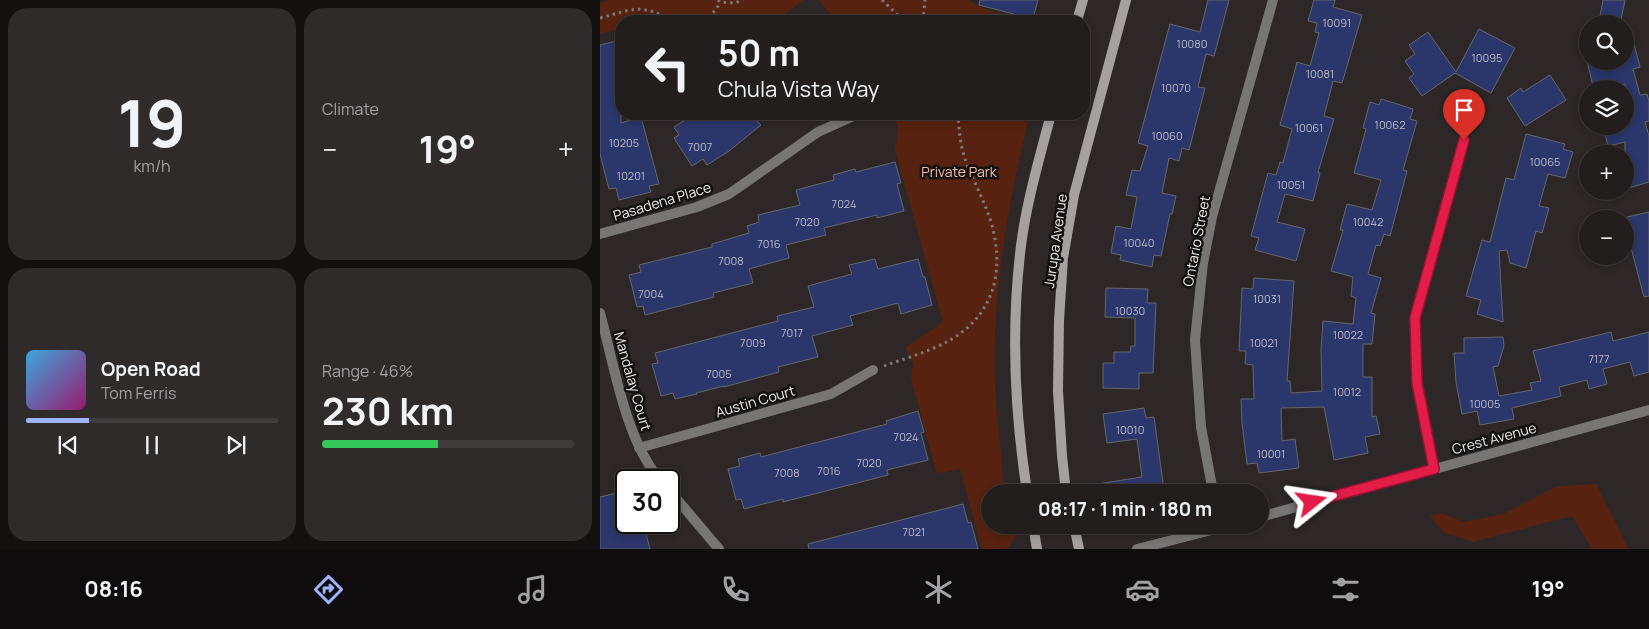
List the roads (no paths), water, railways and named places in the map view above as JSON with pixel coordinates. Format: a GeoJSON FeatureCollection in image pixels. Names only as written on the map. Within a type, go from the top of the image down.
{"type":"FeatureCollection","features":[{"type":"Feature","properties":{"kind":"main road"},"geometry":{"type":"LineString","coordinates":[[1079,15],[1083,0]]}},
{"type":"Feature","properties":{"kind":"main road","name":"Jurupa Avenue"},"geometry":{"type":"LineString","coordinates":[[1065,484],[1058,391],[1059,321],[1063,258],[1074,195],[1126,0]]}},
{"type":"Feature","properties":{"kind":"main road"},"geometry":{"type":"LineString","coordinates":[[1026,484],[1016,392],[1015,327],[1020,254],[1034,177],[1048,120]]}},
{"type":"Feature","properties":{"kind":"main road"},"geometry":{"type":"LineString","coordinates":[[1034,534],[1037,549]]}},
{"type":"Feature","properties":{"kind":"main road"},"geometry":{"type":"LineString","coordinates":[[1076,534],[1079,549]]}},
{"type":"Feature","properties":{"kind":"street","name":"Ontario Street"},"geometry":{"type":"LineString","coordinates":[[1212,484],[1201,427],[1196,340],[1203,263],[1212,218],[1273,0]]}},
{"type":"Feature","properties":{"kind":"street","name":"Pasadena Place"},"geometry":{"type":"LineString","coordinates":[[600,234],[697,207],[729,194],[818,132],[845,120]]}},
{"type":"Feature","properties":{"kind":"street"},"geometry":{"type":"LineString","coordinates":[[1434,469],[1417,383],[1415,318],[1464,140]]}},
{"type":"Feature","properties":{"kind":"street","name":"Mandalay Court"},"geometry":{"type":"LineString","coordinates":[[600,313],[628,419],[639,448],[653,469]]}},
{"type":"Feature","properties":{"kind":"street","name":"Austin Court"},"geometry":{"type":"LineString","coordinates":[[639,448],[831,394],[873,370]]}},
{"type":"Feature","properties":{"kind":"street","name":"Crest Avenue"},"geometry":{"type":"LineString","coordinates":[[1269,515],[1649,410]]}},
{"type":"Feature","properties":{"kind":"street"},"geometry":{"type":"LineString","coordinates":[[680,503],[719,549]]}},
{"type":"Feature","properties":{"kind":"street"},"geometry":{"type":"LineString","coordinates":[[1137,549],[1194,534]]}},
{"type":"Feature","properties":{"kind":"park label","name":"Private Park"},"geometry":{"type":"Point","coordinates":[959,171]}}]}
